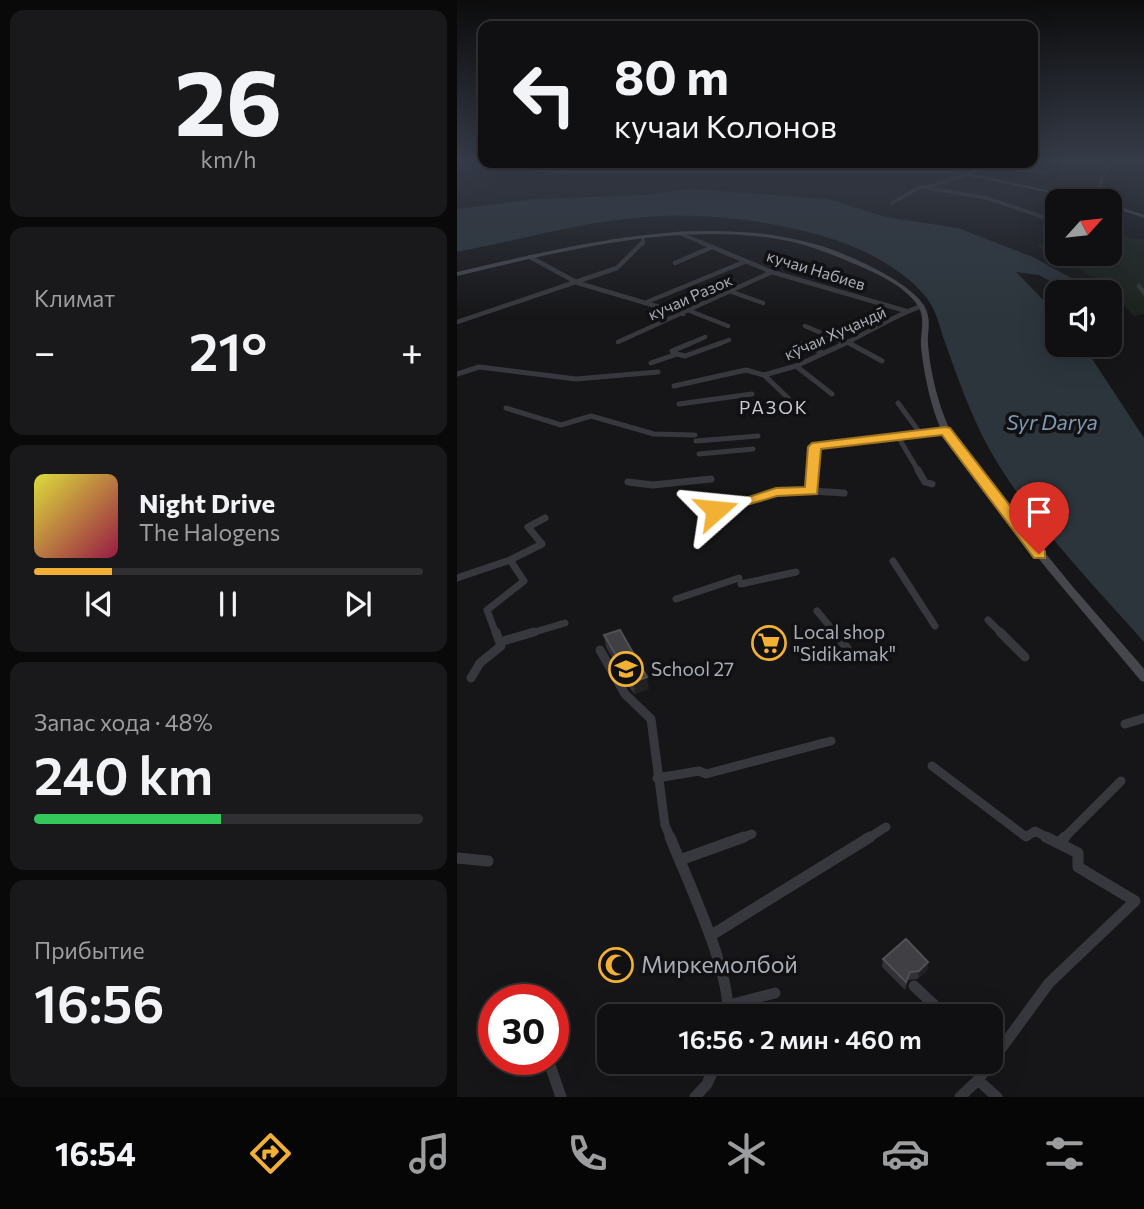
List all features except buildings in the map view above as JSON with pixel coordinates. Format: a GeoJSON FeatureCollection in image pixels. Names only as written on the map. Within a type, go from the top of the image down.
{"type":"FeatureCollection","features":[{"type":"Feature","properties":{"kind":"main road","name":"кучаи Набиев"},"geometry":{"type":"LineString","coordinates":[[457,274],[530,257],[643,239],[681,234],[751,234],[822,248],[858,261],[891,279],[922,306]]}},
{"type":"Feature","properties":{"kind":"main road"},"geometry":{"type":"LineString","coordinates":[[922,306],[926,320],[924,343],[945,431],[1066,588],[1144,678]]}},
{"type":"Feature","properties":{"kind":"street","name":"кучаи Набиев"},"geometry":{"type":"LineString","coordinates":[[681,234],[772,272],[906,311]]}},
{"type":"Feature","properties":{"kind":"street"},"geometry":{"type":"LineString","coordinates":[[457,322],[536,293],[578,283],[617,268],[633,256],[643,244],[643,239]]}},
{"type":"Feature","properties":{"kind":"street"},"geometry":{"type":"LineString","coordinates":[[675,263],[710,248]]}},
{"type":"Feature","properties":{"kind":"street"},"geometry":{"type":"LineString","coordinates":[[530,257],[578,283],[683,314]]}},
{"type":"Feature","properties":{"kind":"street"},"geometry":{"type":"LineString","coordinates":[[647,302],[745,262]]}},
{"type":"Feature","properties":{"kind":"street","name":"кучаи Разок"},"geometry":{"type":"LineString","coordinates":[[618,342],[772,272]]}},
{"type":"Feature","properties":{"kind":"street"},"geometry":{"type":"LineString","coordinates":[[1144,286],[1139,286],[1144,294]]}},
{"type":"Feature","properties":{"kind":"street"},"geometry":{"type":"LineString","coordinates":[[732,292],[763,303]]}},
{"type":"Feature","properties":{"kind":"street","name":"кӯчаи Хуҷандӣ"},"geometry":{"type":"LineString","coordinates":[[674,386],[746,370],[764,375],[796,366],[895,320],[906,311],[922,306]]}},
{"type":"Feature","properties":{"kind":"street"},"geometry":{"type":"LineString","coordinates":[[690,311],[728,326]]}},
{"type":"Feature","properties":{"kind":"street"},"geometry":{"type":"LineString","coordinates":[[805,326],[882,361]]}},
{"type":"Feature","properties":{"kind":"street"},"geometry":{"type":"LineString","coordinates":[[705,337],[672,351],[685,356],[729,340]]}},
{"type":"Feature","properties":{"kind":"street"},"geometry":{"type":"LineString","coordinates":[[802,344],[823,353]]}},
{"type":"Feature","properties":{"kind":"street"},"geometry":{"type":"LineString","coordinates":[[651,363],[677,354]]}},
{"type":"Feature","properties":{"kind":"street"},"geometry":{"type":"LineString","coordinates":[[796,366],[832,394]]}},
{"type":"Feature","properties":{"kind":"street"},"geometry":{"type":"LineString","coordinates":[[457,374],[473,368],[576,379],[658,372]]}},
{"type":"Feature","properties":{"kind":"street"},"geometry":{"type":"LineString","coordinates":[[764,375],[788,398]]}},
{"type":"Feature","properties":{"kind":"street"},"geometry":{"type":"LineString","coordinates":[[679,404],[752,394]]}},
{"type":"Feature","properties":{"kind":"street"},"geometry":{"type":"LineString","coordinates":[[897,403],[920,433]]}},
{"type":"Feature","properties":{"kind":"street"},"geometry":{"type":"LineString","coordinates":[[506,408],[568,424],[591,416],[654,434],[695,438],[758,436]]}},
{"type":"Feature","properties":{"kind":"street"},"geometry":{"type":"LineString","coordinates":[[812,491],[814,447],[817,445],[945,431]]}},
{"type":"Feature","properties":{"kind":"street"},"geometry":{"type":"LineString","coordinates":[[897,435],[925,482],[932,484]]}},
{"type":"Feature","properties":{"kind":"street"},"geometry":{"type":"LineString","coordinates":[[699,454],[753,449]]}},
{"type":"Feature","properties":{"kind":"street"},"geometry":{"type":"LineString","coordinates":[[629,482],[654,485],[711,479]]}},
{"type":"Feature","properties":{"kind":"street"},"geometry":{"type":"LineString","coordinates":[[716,510],[776,492],[844,492]]}},
{"type":"Feature","properties":{"kind":"street"},"geometry":{"type":"LineString","coordinates":[[457,578],[470,576],[510,560],[542,544],[528,527],[545,518]]}},
{"type":"Feature","properties":{"kind":"street"},"geometry":{"type":"LineString","coordinates":[[471,678],[480,663],[501,646],[487,610],[524,581],[510,560]]}},
{"type":"Feature","properties":{"kind":"street"},"geometry":{"type":"LineString","coordinates":[[893,561],[935,626]]}},
{"type":"Feature","properties":{"kind":"street"},"geometry":{"type":"LineString","coordinates":[[676,599],[740,581],[796,572]]}},
{"type":"Feature","properties":{"kind":"street"},"geometry":{"type":"LineString","coordinates":[[817,611],[847,648]]}},
{"type":"Feature","properties":{"kind":"street"},"geometry":{"type":"LineString","coordinates":[[988,620],[1025,657]]}},
{"type":"Feature","properties":{"kind":"street"},"geometry":{"type":"LineString","coordinates":[[500,642],[565,623]]}},
{"type":"Feature","properties":{"kind":"street"},"geometry":{"type":"LineString","coordinates":[[600,650],[625,694],[651,719],[665,825],[710,936],[726,1004]]}},
{"type":"Feature","properties":{"kind":"street"},"geometry":{"type":"LineString","coordinates":[[1125,724],[1144,718]]}},
{"type":"Feature","properties":{"kind":"street"},"geometry":{"type":"LineString","coordinates":[[657,778],[699,771],[706,774],[831,741]]}},
{"type":"Feature","properties":{"kind":"street"},"geometry":{"type":"LineString","coordinates":[[932,766],[1026,837],[1035,831],[1078,853],[1078,867],[1135,901],[1049,983],[1003,1044]]}},
{"type":"Feature","properties":{"kind":"street"},"geometry":{"type":"LineString","coordinates":[[1058,843],[1121,781]]}},
{"type":"Feature","properties":{"kind":"street"},"geometry":{"type":"LineString","coordinates":[[710,936],[886,827]]}},
{"type":"Feature","properties":{"kind":"street"},"geometry":{"type":"LineString","coordinates":[[680,860],[752,834]]}},
{"type":"Feature","properties":{"kind":"street"},"geometry":{"type":"LineString","coordinates":[[457,858],[488,861]]}},
{"type":"Feature","properties":{"kind":"street"},"geometry":{"type":"LineString","coordinates":[[914,986],[933,1004]]}},
{"type":"Feature","properties":{"kind":"street"},"geometry":{"type":"LineString","coordinates":[[746,1004],[775,993]]}},
{"type":"Feature","properties":{"kind":"street"},"geometry":{"type":"LineString","coordinates":[[695,1097],[707,1084],[712,1074]]}},
{"type":"Feature","properties":{"kind":"street"},"geometry":{"type":"LineString","coordinates":[[960,1097],[982,1074]]}},
{"type":"Feature","properties":{"kind":"street"},"geometry":{"type":"LineString","coordinates":[[553,1075],[561,1097]]}},
{"type":"Feature","properties":{"kind":"street"},"geometry":{"type":"LineString","coordinates":[[978,1080],[997,1097]]}},
{"type":"Feature","properties":{"kind":"shaded area"},"geometry":{"type":"Polygon","coordinates":[[[1122,236],[1144,240],[1144,314],[1134,316],[1122,303],[1122,280],[1098,280],[1073,266],[1122,266],[1122,236]]]}},
{"type":"Feature","properties":{"kind":"shaded area"},"geometry":{"type":"Polygon","coordinates":[[[1045,243],[1045,250],[1036,245],[1045,243]]]}},
{"type":"Feature","properties":{"kind":"water","name":"Syr Darya"},"geometry":{"type":"Polygon","coordinates":[[[457,214],[877,214],[958,228],[1033,257],[1045,266],[1073,279],[1048,280],[1039,275],[1016,272],[1045,302],[1045,357],[1091,357],[1144,438],[1144,642],[1059,547],[1019,496],[986,443],[930,302],[902,274],[874,256],[843,243],[812,233],[750,220],[687,215],[644,217],[550,232],[457,252],[457,214]]]}},
{"type":"Feature","properties":{"kind":"place","name":"Local shop \"Sidikamak\""},"geometry":{"type":"Point","coordinates":[769,643]}},
{"type":"Feature","properties":{"kind":"place","name":"School 27"},"geometry":{"type":"Point","coordinates":[626,669]}},
{"type":"Feature","properties":{"kind":"place","name":"Миркемолбой"},"geometry":{"type":"Point","coordinates":[616,965]}},
{"type":"Feature","properties":{"kind":"district","name":"РАЗОК"},"geometry":{"type":"Point","coordinates":[774,408]}},
{"type":"Feature","properties":{"kind":"route"},"geometry":{"type":"LineString","coordinates":[[716,510],[776,492],[812,491],[814,447],[817,445],[945,431],[1039,554]]}}]}
